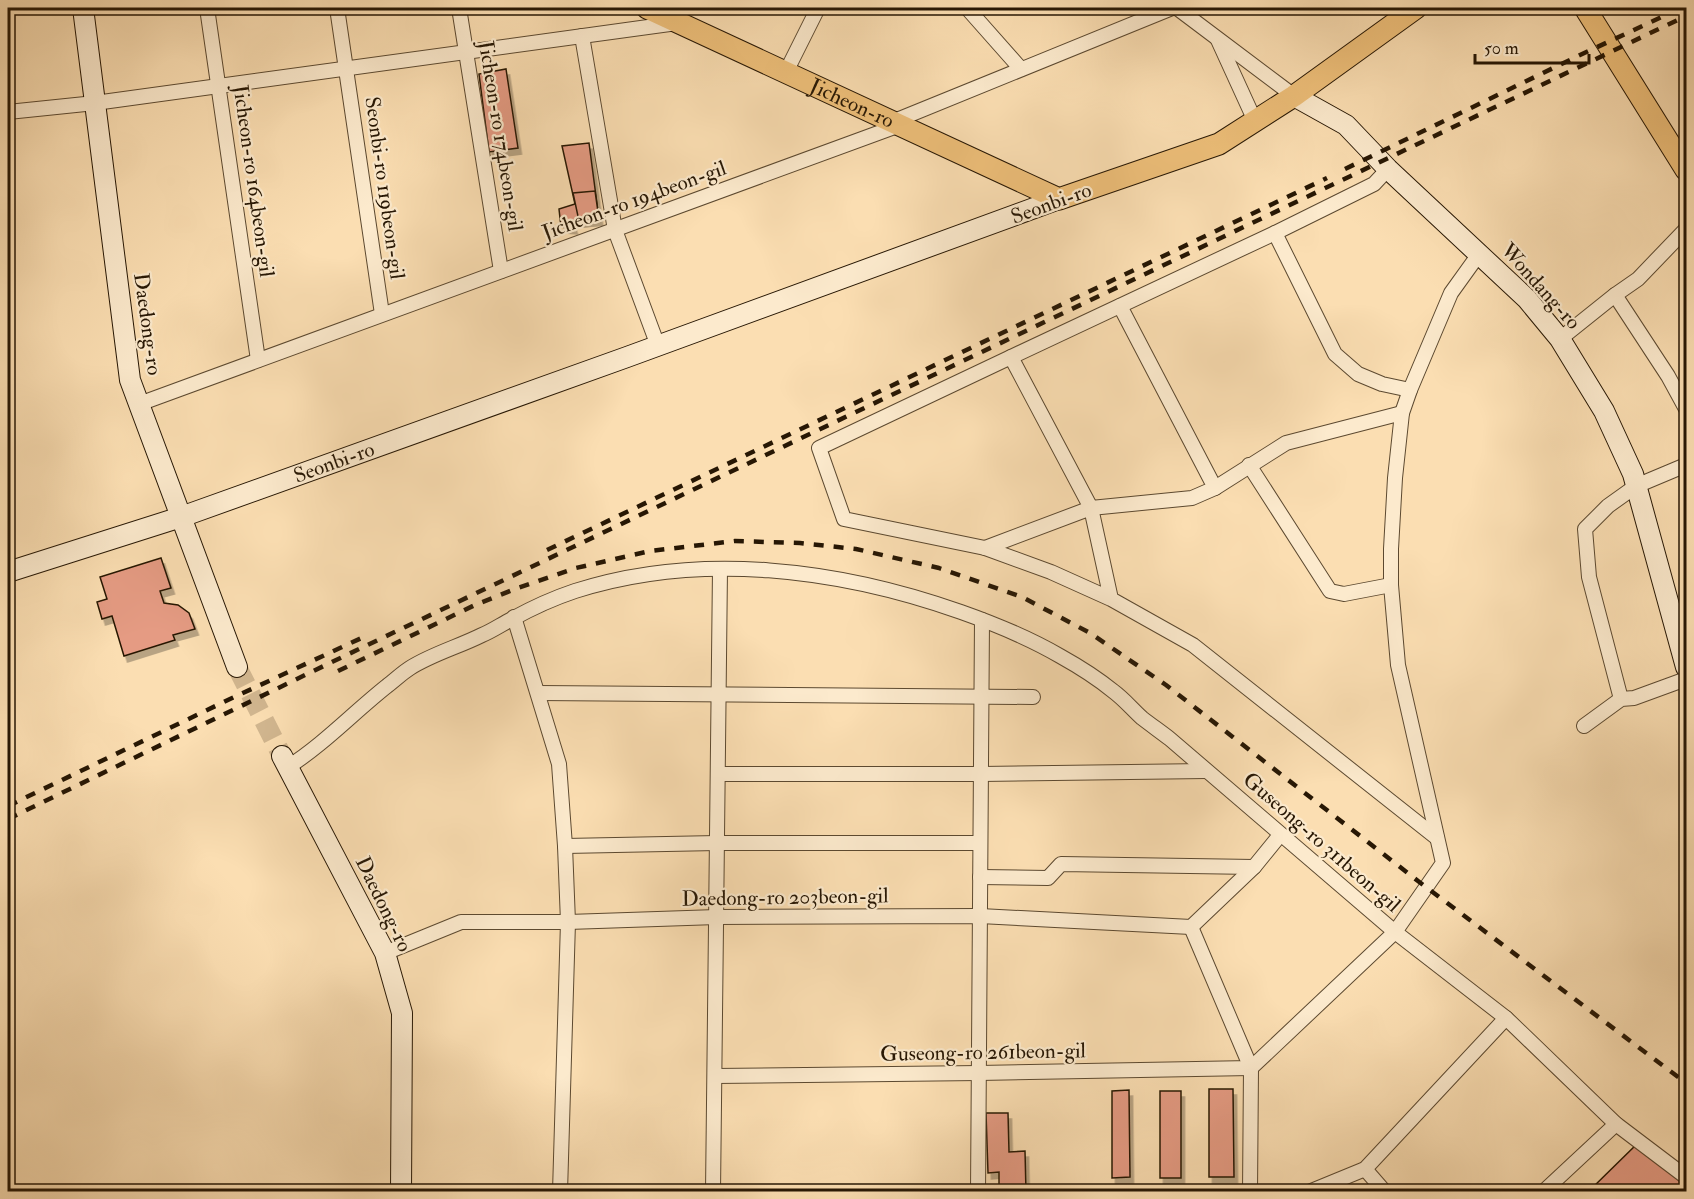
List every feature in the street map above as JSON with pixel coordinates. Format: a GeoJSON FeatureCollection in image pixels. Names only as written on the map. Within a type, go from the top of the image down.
{"type":"FeatureCollection","features":[{"type":"Feature","properties":{"kind":"main road","name":"Daedong-ro"},"geometry":{"type":"LineString","coordinates":[[83,8],[130,380],[237,668]]}},
{"type":"Feature","properties":{"kind":"main road","name":"Seonbi-ro"},"geometry":{"type":"LineString","coordinates":[[8,572],[181,517],[1059,199],[1220,144],[1294,96],[1416,8]]}},
{"type":"Feature","properties":{"kind":"main road"},"geometry":{"type":"LineString","coordinates":[[1585,8],[1686,170]]}},
{"type":"Feature","properties":{"kind":"main road","name":"Jicheon-ro"},"geometry":{"type":"LineString","coordinates":[[654,9],[1059,199]]}},
{"type":"Feature","properties":{"kind":"main road","name":"Wondang-ro"},"geometry":{"type":"LineString","coordinates":[[1294,96],[1346,125],[1388,169],[1527,299],[1560,339],[1604,411],[1633,474],[1686,667]]}},
{"type":"Feature","properties":{"kind":"main road","name":"Daedong-ro"},"geometry":{"type":"LineString","coordinates":[[285,761],[385,953],[402,1013],[401,1191]]}},
{"type":"Feature","properties":{"kind":"street","name":"Jicheon-ro 164beon-gil"},"geometry":{"type":"LineString","coordinates":[[207,8],[220,85],[258,360]]}},
{"type":"Feature","properties":{"kind":"street","name":"Seonbi-ro 119beon-gil"},"geometry":{"type":"LineString","coordinates":[[337,8],[382,315]]}},
{"type":"Feature","properties":{"kind":"street","name":"Jicheon-ro 174beon-gil"},"geometry":{"type":"LineString","coordinates":[[459,8],[501,271]]}},
{"type":"Feature","properties":{"kind":"street"},"geometry":{"type":"LineString","coordinates":[[786,72],[818,8]]}},
{"type":"Feature","properties":{"kind":"street"},"geometry":{"type":"LineString","coordinates":[[967,8],[1022,69]]}},
{"type":"Feature","properties":{"kind":"street","name":"Jicheon-ro 194beon-gil"},"geometry":{"type":"LineString","coordinates":[[139,404],[615,230],[896,124],[1022,69],[1172,8]]}},
{"type":"Feature","properties":{"kind":"street","name":"Wondang-ro"},"geometry":{"type":"LineString","coordinates":[[1177,8],[1294,96]]}},
{"type":"Feature","properties":{"kind":"street"},"geometry":{"type":"LineString","coordinates":[[8,112],[95,103],[679,22]]}},
{"type":"Feature","properties":{"kind":"street"},"geometry":{"type":"LineString","coordinates":[[582,36],[615,230],[658,346]]}},
{"type":"Feature","properties":{"kind":"street","name":"Wondang-ro"},"geometry":{"type":"LineString","coordinates":[[1218,38],[1255,121]]}},
{"type":"Feature","properties":{"kind":"street"},"geometry":{"type":"LineString","coordinates":[[1388,169],[1374,184],[1275,233],[819,448],[844,519],[985,548],[1052,572],[1111,599],[1193,645],[1437,838]]}},
{"type":"Feature","properties":{"kind":"street"},"geometry":{"type":"LineString","coordinates":[[1560,339],[1638,279],[1686,229]]}},
{"type":"Feature","properties":{"kind":"street"},"geometry":{"type":"LineString","coordinates":[[1275,233],[1335,354],[1358,374],[1382,384],[1410,390]]}},
{"type":"Feature","properties":{"kind":"street"},"geometry":{"type":"LineString","coordinates":[[1251,1068],[1395,932],[1443,862],[1398,665],[1391,549],[1395,478],[1402,413],[1410,390],[1451,293],[1479,254]]}},
{"type":"Feature","properties":{"kind":"street"},"geometry":{"type":"LineString","coordinates":[[1615,295],[1668,376],[1686,409]]}},
{"type":"Feature","properties":{"kind":"street"},"geometry":{"type":"LineString","coordinates":[[1120,306],[1215,488]]}},
{"type":"Feature","properties":{"kind":"street"},"geometry":{"type":"LineString","coordinates":[[1011,357],[1091,508],[1111,599]]}},
{"type":"Feature","properties":{"kind":"street"},"geometry":{"type":"LineString","coordinates":[[985,548],[1091,508],[1192,498],[1215,488],[1286,443],[1402,413]]}},
{"type":"Feature","properties":{"kind":"street"},"geometry":{"type":"LineString","coordinates":[[1249,465],[1330,591],[1344,594],[1392,585]]}},
{"type":"Feature","properties":{"kind":"street"},"geometry":{"type":"LineString","coordinates":[[1621,699],[1589,577],[1585,529],[1608,506],[1636,486],[1686,465]]}},
{"type":"Feature","properties":{"kind":"street"},"geometry":{"type":"LineString","coordinates":[[713,1191],[720,569]]}},
{"type":"Feature","properties":{"kind":"street","name":"Guseong-ro 311beon-gil"},"geometry":{"type":"LineString","coordinates":[[285,761],[309,754],[376,694],[410,668],[483,635],[514,617],[574,592],[606,583],[689,570],[720,569],[797,573],[893,591],[982,620],[1041,646],[1113,691],[1395,932],[1506,1018],[1616,1124],[1686,1177]]}},
{"type":"Feature","properties":{"kind":"street"},"geometry":{"type":"LineString","coordinates":[[514,617],[560,764],[568,922],[560,1191]]}},
{"type":"Feature","properties":{"kind":"street"},"geometry":{"type":"LineString","coordinates":[[978,1191],[982,620]]}},
{"type":"Feature","properties":{"kind":"street"},"geometry":{"type":"LineString","coordinates":[[1584,726],[1621,699],[1634,698],[1686,679]]}},
{"type":"Feature","properties":{"kind":"street"},"geometry":{"type":"LineString","coordinates":[[537,693],[1033,697]]}},
{"type":"Feature","properties":{"kind":"street"},"geometry":{"type":"LineString","coordinates":[[718,774],[1206,771]]}},
{"type":"Feature","properties":{"kind":"street"},"geometry":{"type":"LineString","coordinates":[[1250,1191],[1251,1068],[1191,927],[1254,867],[1280,835]]}},
{"type":"Feature","properties":{"kind":"street"},"geometry":{"type":"LineString","coordinates":[[565,846],[717,843],[980,843]]}},
{"type":"Feature","properties":{"kind":"street"},"geometry":{"type":"LineString","coordinates":[[980,877],[1048,878],[1061,864],[1254,867]]}},
{"type":"Feature","properties":{"kind":"street","name":"Daedong-ro 203beon-gil"},"geometry":{"type":"LineString","coordinates":[[385,953],[461,922],[568,922],[717,917],[980,916],[1191,927]]}},
{"type":"Feature","properties":{"kind":"street"},"geometry":{"type":"LineString","coordinates":[[1309,1191],[1365,1169],[1506,1018]]}},
{"type":"Feature","properties":{"kind":"street","name":"Guseong-ro 261beon-gil"},"geometry":{"type":"LineString","coordinates":[[715,1076],[1251,1068]]}},
{"type":"Feature","properties":{"kind":"street"},"geometry":{"type":"LineString","coordinates":[[1543,1191],[1616,1124]]}},
{"type":"Feature","properties":{"kind":"street"},"geometry":{"type":"LineString","coordinates":[[1365,1169],[1385,1191]]}},
{"type":"Feature","properties":{"kind":"building"},"geometry":{"type":"Polygon","coordinates":[[[506,69],[518,148],[489,152],[479,74],[506,69]]]}},
{"type":"Feature","properties":{"kind":"building"},"geometry":{"type":"Polygon","coordinates":[[[589,143],[599,219],[572,222],[574,228],[561,227],[559,209],[575,204],[562,146],[589,143]]]}},
{"type":"Feature","properties":{"kind":"building"},"geometry":{"type":"Polygon","coordinates":[[[595,191],[599,219],[579,221],[573,193],[595,191]]]}},
{"type":"Feature","properties":{"kind":"building"},"geometry":{"type":"Polygon","coordinates":[[[161,558],[171,588],[160,591],[164,603],[178,605],[189,613],[195,629],[173,635],[175,640],[124,656],[112,616],[102,619],[97,602],[107,599],[100,577],[161,558]]]}},
{"type":"Feature","properties":{"kind":"building"},"geometry":{"type":"Polygon","coordinates":[[[1209,1089],[1233,1089],[1234,1177],[1209,1177],[1209,1089]]]}},
{"type":"Feature","properties":{"kind":"building"},"geometry":{"type":"Polygon","coordinates":[[[1129,1090],[1130,1177],[1112,1178],[1112,1091],[1129,1090]]]}},
{"type":"Feature","properties":{"kind":"building"},"geometry":{"type":"Polygon","coordinates":[[[1160,1091],[1181,1091],[1181,1178],[1160,1178],[1160,1091]]]}},
{"type":"Feature","properties":{"kind":"building"},"geometry":{"type":"Polygon","coordinates":[[[986,1113],[1008,1113],[1009,1152],[1025,1151],[1026,1192],[999,1192],[999,1172],[988,1173],[986,1113]]]}},
{"type":"Feature","properties":{"kind":"building"},"geometry":{"type":"Polygon","coordinates":[[[1640,1141],[1686,1177],[1686,1192],[1588,1192],[1640,1141]]]}},
{"type":"Feature","properties":{"kind":"building"},"geometry":{"type":"Polygon","coordinates":[[[725,1185],[747,1185],[747,1192],[725,1192],[725,1185]]]}},
{"type":"Feature","properties":{"kind":"building"},"geometry":{"type":"Polygon","coordinates":[[[747,1185],[778,1185],[778,1192],[747,1192],[747,1185]]]}},
{"type":"Feature","properties":{"kind":"building"},"geometry":{"type":"Polygon","coordinates":[[[778,1185],[808,1185],[808,1192],[778,1192],[778,1185]]]}},
{"type":"Feature","properties":{"kind":"building"},"geometry":{"type":"Polygon","coordinates":[[[808,1185],[833,1185],[833,1192],[808,1192],[808,1185]]]}},
{"type":"Feature","properties":{"kind":"building"},"geometry":{"type":"Polygon","coordinates":[[[833,1185],[860,1186],[860,1192],[833,1192],[833,1185]]]}},
{"type":"Feature","properties":{"kind":"tunnel"},"geometry":{"type":"LineString","coordinates":[[237,667],[282,756]]}},
{"type":"Feature","properties":{"kind":"railway"},"geometry":{"type":"LineString","coordinates":[[1345,169],[1681,8]]}},
{"type":"Feature","properties":{"kind":"railway"},"geometry":{"type":"LineString","coordinates":[[8,819],[1686,16]]}},
{"type":"Feature","properties":{"kind":"railway"},"geometry":{"type":"LineString","coordinates":[[547,550],[1327,178]]}},
{"type":"Feature","properties":{"kind":"railway"},"geometry":{"type":"LineString","coordinates":[[338,671],[475,605],[515,589],[576,568],[650,551],[735,541],[800,543],[856,549],[939,568],[1022,597],[1090,633],[1166,685],[1418,881],[1686,1083]]}},
{"type":"Feature","properties":{"kind":"railway"},"geometry":{"type":"LineString","coordinates":[[8,806],[368,635]]}}]}
